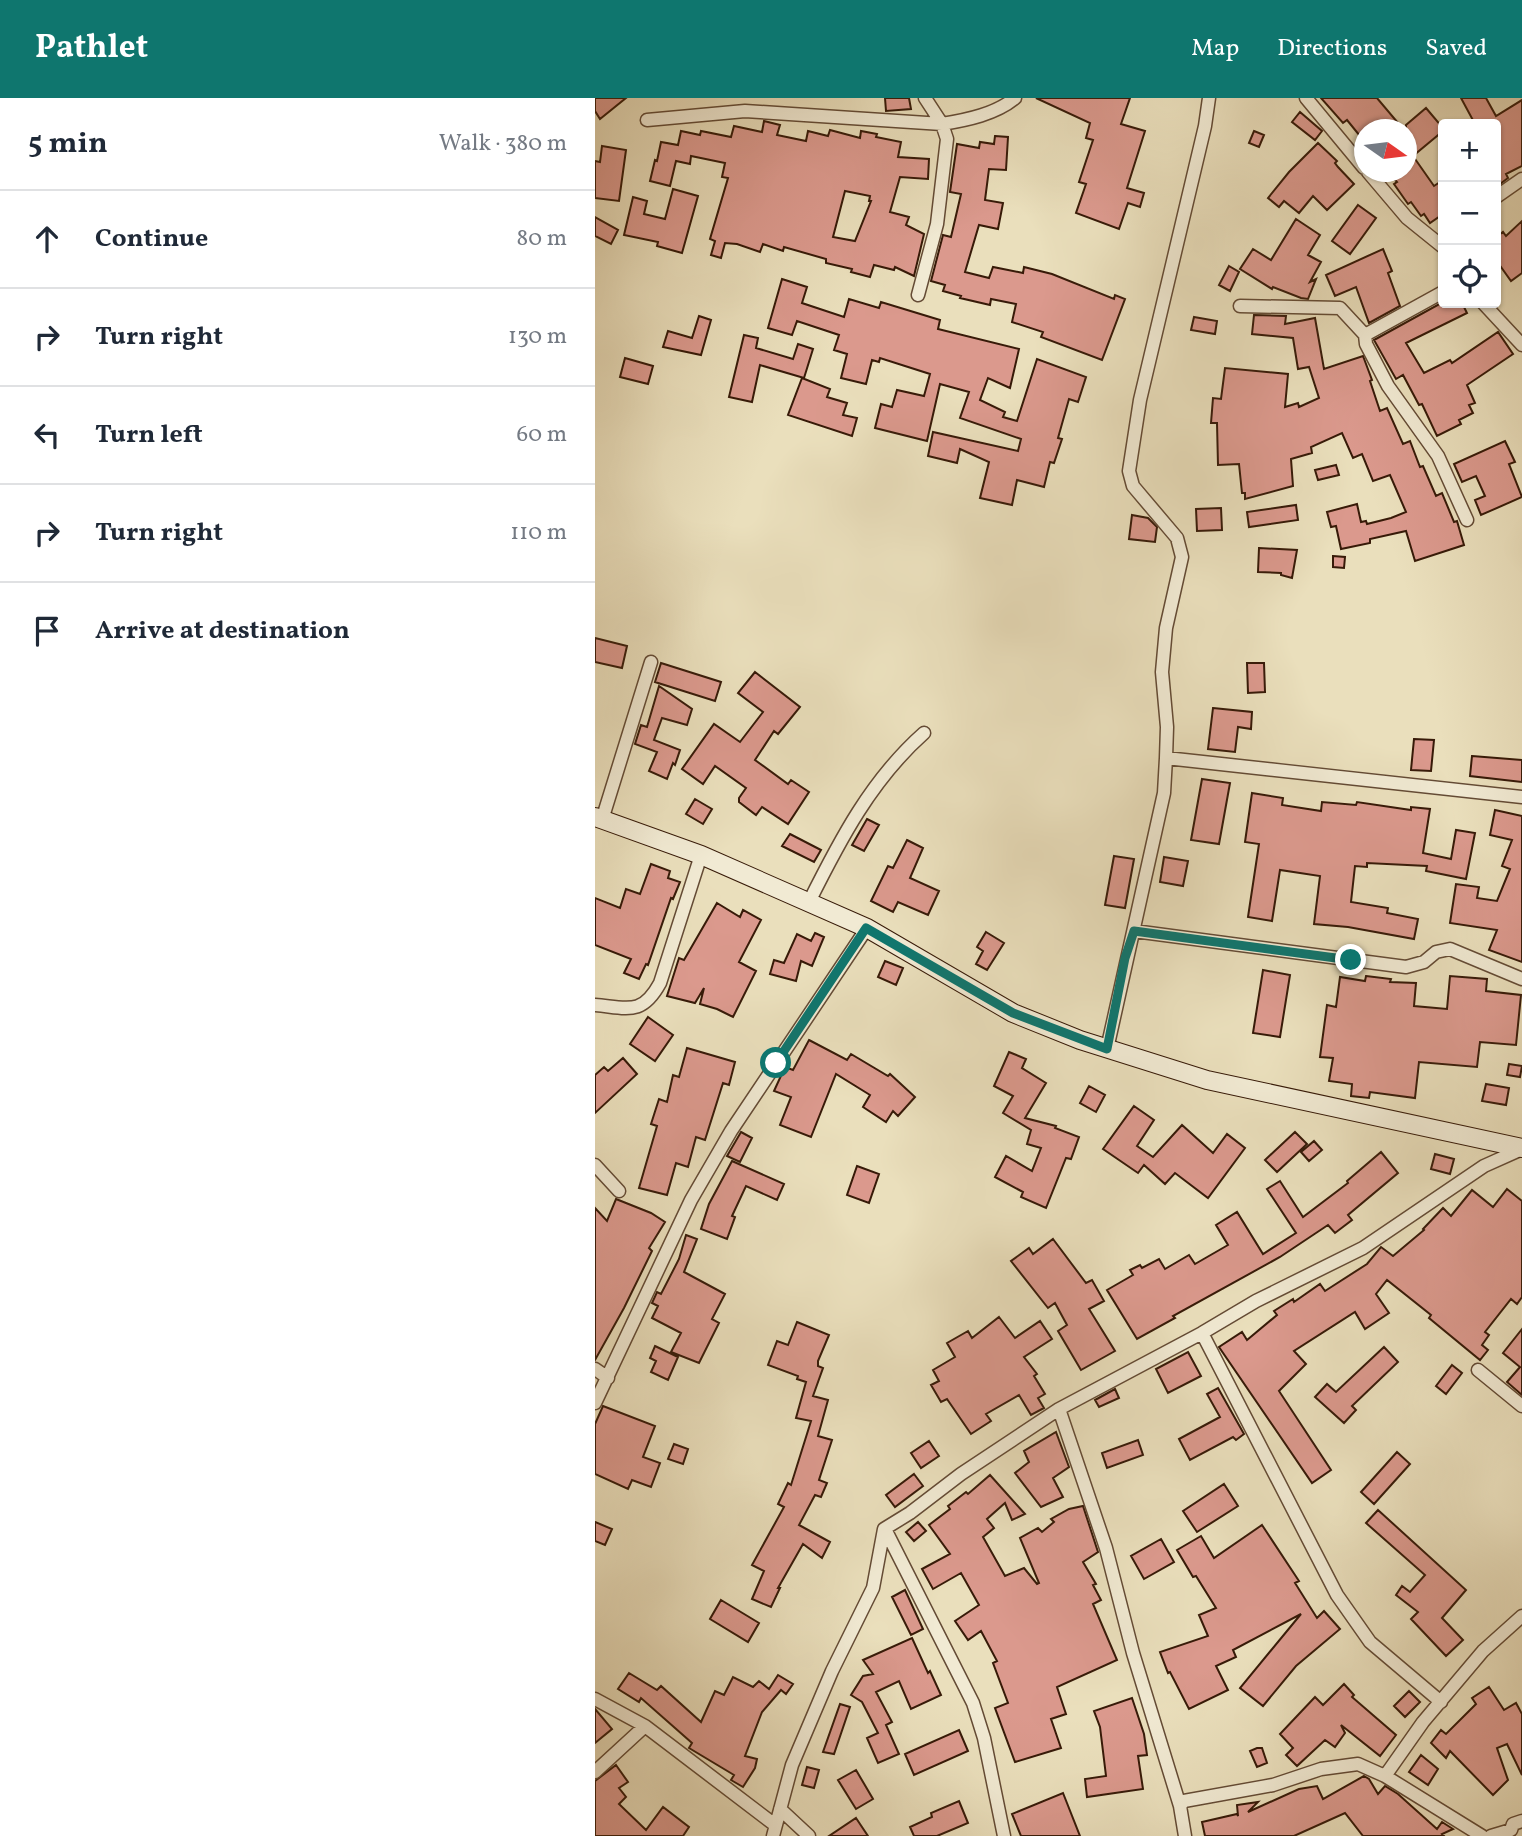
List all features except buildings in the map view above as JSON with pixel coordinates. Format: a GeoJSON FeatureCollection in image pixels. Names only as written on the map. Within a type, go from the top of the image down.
{"type":"FeatureCollection","features":[{"type":"Feature","properties":{"kind":"main road"},"geometry":{"type":"LineString","coordinates":[[598,818],[701,855],[809,902],[866,928],[1013,1013],[1107,1049],[1207,1080],[1522,1149]]}},
{"type":"Feature","properties":{"kind":"street"},"geometry":{"type":"LineString","coordinates":[[918,295],[937,224],[947,139],[942,124],[925,98]]}},
{"type":"Feature","properties":{"kind":"street"},"geometry":{"type":"LineString","coordinates":[[647,120],[745,111],[942,124],[964,121],[1007,105],[1015,98]]}},
{"type":"Feature","properties":{"kind":"street"},"geometry":{"type":"LineString","coordinates":[[1107,1049],[1125,958],[1134,931],[1164,793],[1166,758],[1163,661],[1166,628],[1182,557],[1177,538],[1133,486],[1129,471],[1140,400],[1202,139],[1209,98]]}},
{"type":"Feature","properties":{"kind":"street"},"geometry":{"type":"LineString","coordinates":[[1306,98],[1354,156]]}},
{"type":"Feature","properties":{"kind":"street"},"geometry":{"type":"LineString","coordinates":[[1501,194],[1522,179]]}},
{"type":"Feature","properties":{"kind":"street"},"geometry":{"type":"LineString","coordinates":[[1376,182],[1407,218],[1438,239]]}},
{"type":"Feature","properties":{"kind":"street"},"geometry":{"type":"LineString","coordinates":[[1364,335],[1438,295]]}},
{"type":"Feature","properties":{"kind":"street"},"geometry":{"type":"LineString","coordinates":[[1240,306],[1340,309],[1364,335],[1388,386],[1438,456],[1467,520]]}},
{"type":"Feature","properties":{"kind":"street"},"geometry":{"type":"LineString","coordinates":[[1488,308],[1522,345]]}},
{"type":"Feature","properties":{"kind":"street"},"geometry":{"type":"LineString","coordinates":[[598,818],[651,662]]}},
{"type":"Feature","properties":{"kind":"street"},"geometry":{"type":"LineString","coordinates":[[809,902],[840,840],[872,789],[898,756],[924,733]]}},
{"type":"Feature","properties":{"kind":"street"},"geometry":{"type":"LineString","coordinates":[[1166,758],[1522,797]]}},
{"type":"Feature","properties":{"kind":"street"},"geometry":{"type":"LineString","coordinates":[[595,1005],[631,1008],[650,1000],[660,982],[701,855]]}},
{"type":"Feature","properties":{"kind":"street"},"geometry":{"type":"LineString","coordinates":[[595,1403],[704,1177],[731,1131],[866,928]]}},
{"type":"Feature","properties":{"kind":"street"},"geometry":{"type":"LineString","coordinates":[[1134,931],[1406,967],[1424,962],[1436,952],[1450,949],[1522,979]]}},
{"type":"Feature","properties":{"kind":"street"},"geometry":{"type":"LineString","coordinates":[[595,1699],[645,1726],[774,1830],[792,1765],[832,1671],[873,1588],[884,1529],[1059,1409],[1202,1333],[1256,1301],[1363,1248],[1484,1166],[1522,1149]]}},
{"type":"Feature","properties":{"kind":"street"},"geometry":{"type":"LineString","coordinates":[[595,1165],[619,1191]]}},
{"type":"Feature","properties":{"kind":"street"},"geometry":{"type":"LineString","coordinates":[[1202,1333],[1337,1595],[1370,1642],[1441,1703]]}},
{"type":"Feature","properties":{"kind":"street"},"geometry":{"type":"LineString","coordinates":[[595,1369],[608,1378]]}},
{"type":"Feature","properties":{"kind":"street"},"geometry":{"type":"LineString","coordinates":[[1478,1370],[1522,1406]]}},
{"type":"Feature","properties":{"kind":"street"},"geometry":{"type":"LineString","coordinates":[[1059,1409],[1106,1548],[1133,1653],[1180,1805],[1185,1836]]}},
{"type":"Feature","properties":{"kind":"street"},"geometry":{"type":"LineString","coordinates":[[884,1529],[973,1703],[984,1738],[1004,1836]]}},
{"type":"Feature","properties":{"kind":"street"},"geometry":{"type":"LineString","coordinates":[[1385,1776],[1423,1722],[1483,1651],[1522,1616]]}},
{"type":"Feature","properties":{"kind":"street"},"geometry":{"type":"LineString","coordinates":[[595,1772],[645,1726]]}},
{"type":"Feature","properties":{"kind":"street"},"geometry":{"type":"LineString","coordinates":[[1180,1805],[1184,1801],[1273,1784],[1321,1769],[1358,1764],[1385,1776],[1482,1836]]}},
{"type":"Feature","properties":{"kind":"street"},"geometry":{"type":"LineString","coordinates":[[780,1810],[809,1836]]}},
{"type":"Feature","properties":{"kind":"street"},"geometry":{"type":"LineString","coordinates":[[1491,1836],[1512,1833],[1513,1824],[1522,1821]]}},
{"type":"Feature","properties":{"kind":"route"},"geometry":{"type":"LineString","coordinates":[[776,1063],[866,928],[1013,1013],[1107,1049],[1125,958],[1134,931],[1351,960]]}}]}
